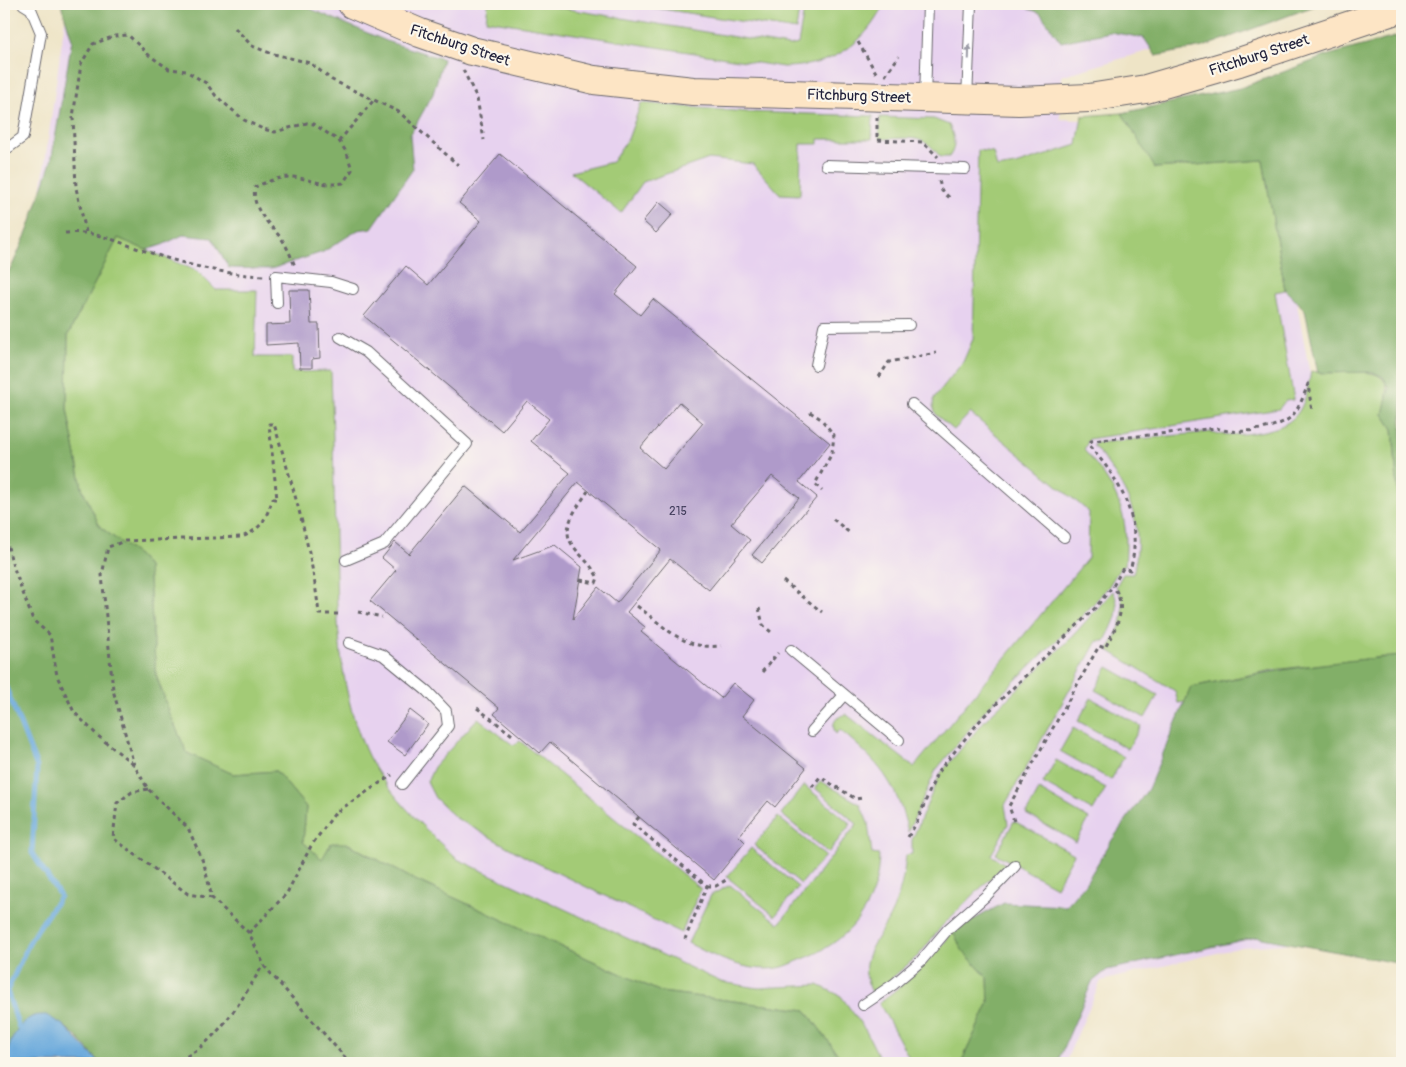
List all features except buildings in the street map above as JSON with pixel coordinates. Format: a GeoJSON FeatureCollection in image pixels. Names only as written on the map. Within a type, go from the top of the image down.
{"type":"FeatureCollection","features":[{"type":"Feature","properties":{"kind":"street","name":"Fitchburg Street"},"geometry":{"type":"LineString","coordinates":[[352,4],[420,34],[472,51],[594,80],[693,91],[967,100],[1059,100],[1117,95],[1146,89],[1239,62],[1402,8]]}},
{"type":"Feature","properties":{"kind":"lane"},"geometry":{"type":"LineString","coordinates":[[4,147],[8,148],[23,137],[41,33],[31,9],[23,4]]}},
{"type":"Feature","properties":{"kind":"lane"},"geometry":{"type":"LineString","coordinates":[[925,99],[928,4]]}},
{"type":"Feature","properties":{"kind":"lane"},"geometry":{"type":"LineString","coordinates":[[967,100],[971,4]]}},
{"type":"Feature","properties":{"kind":"lane"},"geometry":{"type":"LineString","coordinates":[[826,165],[965,169]]}},
{"type":"Feature","properties":{"kind":"lane"},"geometry":{"type":"LineString","coordinates":[[277,303],[276,276],[331,282],[353,290]]}},
{"type":"Feature","properties":{"kind":"lane"},"geometry":{"type":"LineString","coordinates":[[816,365],[824,326],[909,325]]}},
{"type":"Feature","properties":{"kind":"lane"},"geometry":{"type":"LineString","coordinates":[[340,337],[366,352],[467,444],[384,544],[346,560]]}},
{"type":"Feature","properties":{"kind":"lane"},"geometry":{"type":"LineString","coordinates":[[912,404],[1064,537]]}},
{"type":"Feature","properties":{"kind":"lane"},"geometry":{"type":"LineString","coordinates":[[349,643],[383,654],[446,711],[448,726],[402,784]]}},
{"type":"Feature","properties":{"kind":"lane"},"geometry":{"type":"LineString","coordinates":[[791,650],[899,740]]}},
{"type":"Feature","properties":{"kind":"lane"},"geometry":{"type":"LineString","coordinates":[[812,731],[844,695]]}},
{"type":"Feature","properties":{"kind":"lane"},"geometry":{"type":"LineString","coordinates":[[863,1005],[894,984],[921,961],[948,929],[987,895],[1015,866]]}},
{"type":"Feature","properties":{"kind":"path"},"geometry":{"type":"LineString","coordinates":[[235,28],[252,46],[270,53],[310,62],[332,80],[399,112],[458,165]]}},
{"type":"Feature","properties":{"kind":"path"},"geometry":{"type":"LineString","coordinates":[[86,232],[76,188],[73,118],[81,64],[93,44],[115,36],[128,34],[150,56],[169,69],[186,71],[206,83],[216,96],[244,120],[262,129],[275,132],[307,123],[314,124],[339,141],[347,153],[352,170],[343,183],[329,185],[292,177],[268,181],[256,187],[253,198],[260,214],[282,239],[296,266],[296,277]]}},
{"type":"Feature","properties":{"kind":"path"},"geometry":{"type":"LineString","coordinates":[[858,42],[878,74],[878,80],[889,73],[899,56]]}},
{"type":"Feature","properties":{"kind":"path"},"geometry":{"type":"LineString","coordinates":[[460,64],[478,98],[484,140]]}},
{"type":"Feature","properties":{"kind":"path"},"geometry":{"type":"LineString","coordinates":[[339,141],[373,101]]}},
{"type":"Feature","properties":{"kind":"path"},"geometry":{"type":"LineString","coordinates":[[878,111],[877,140],[923,142],[932,148],[939,158]]}},
{"type":"Feature","properties":{"kind":"path"},"geometry":{"type":"LineString","coordinates":[[939,180],[942,191],[951,199]]}},
{"type":"Feature","properties":{"kind":"path"},"geometry":{"type":"LineString","coordinates":[[65,233],[86,232],[224,274],[276,276]]}},
{"type":"Feature","properties":{"kind":"path"},"geometry":{"type":"LineString","coordinates":[[879,377],[889,362],[936,353]]}},
{"type":"Feature","properties":{"kind":"path"},"geometry":{"type":"LineString","coordinates":[[908,837],[917,822],[937,773],[983,717],[1095,608],[1113,586],[1123,568],[1130,570],[1134,557],[1133,524],[1125,497],[1108,469],[1089,446],[1091,441],[1217,428],[1225,432],[1277,425],[1291,417],[1304,396],[1308,384],[1312,412]]}},
{"type":"Feature","properties":{"kind":"path"},"geometry":{"type":"LineString","coordinates":[[810,412],[821,419],[834,435],[832,453],[815,484],[822,491]]}},
{"type":"Feature","properties":{"kind":"path"},"geometry":{"type":"LineString","coordinates":[[338,614],[319,614],[315,576],[304,525],[274,424],[269,424],[277,499],[273,499],[264,522],[257,531],[242,537],[124,541],[108,547],[102,575],[113,690],[134,765],[148,788],[188,828],[204,864],[212,898],[249,933],[264,964],[350,1063]]}},
{"type":"Feature","properties":{"kind":"path"},"geometry":{"type":"LineString","coordinates":[[580,580],[596,583],[598,578],[590,565],[572,546],[567,535],[569,523],[588,491]]}},
{"type":"Feature","properties":{"kind":"path"},"geometry":{"type":"LineString","coordinates":[[833,519],[851,534]]}},
{"type":"Feature","properties":{"kind":"path"},"geometry":{"type":"LineString","coordinates":[[4,531],[12,563],[33,620],[50,635],[56,676],[74,712],[98,736],[134,765]]}},
{"type":"Feature","properties":{"kind":"path"},"geometry":{"type":"LineString","coordinates":[[783,580],[822,612]]}},
{"type":"Feature","properties":{"kind":"path"},"geometry":{"type":"LineString","coordinates":[[1014,821],[1009,806],[1098,646],[1105,648],[1118,625],[1121,601],[1113,586]]}},
{"type":"Feature","properties":{"kind":"path"},"geometry":{"type":"LineString","coordinates":[[637,606],[684,642],[701,647],[721,646]]}},
{"type":"Feature","properties":{"kind":"path"},"geometry":{"type":"LineString","coordinates":[[760,608],[763,625],[771,632]]}},
{"type":"Feature","properties":{"kind":"path"},"geometry":{"type":"LineString","coordinates":[[358,612],[382,617]]}},
{"type":"Feature","properties":{"kind":"path"},"geometry":{"type":"LineString","coordinates":[[762,672],[778,653]]}},
{"type":"Feature","properties":{"kind":"path"},"geometry":{"type":"LineString","coordinates":[[477,708],[515,737]]}},
{"type":"Feature","properties":{"kind":"path"},"geometry":{"type":"LineString","coordinates":[[249,933],[287,893],[311,846],[335,812],[394,774]]}},
{"type":"Feature","properties":{"kind":"path"},"geometry":{"type":"LineString","coordinates":[[812,787],[820,777],[856,799],[862,798]]}},
{"type":"Feature","properties":{"kind":"path"},"geometry":{"type":"LineString","coordinates":[[148,788],[132,792],[117,802],[113,838],[188,894],[212,898]]}},
{"type":"Feature","properties":{"kind":"path"},"geometry":{"type":"LineString","coordinates":[[639,817],[633,824],[707,886],[716,886],[726,880]]}},
{"type":"Feature","properties":{"kind":"path"},"geometry":{"type":"LineString","coordinates":[[685,939],[707,886]]}},
{"type":"Feature","properties":{"kind":"path"},"geometry":{"type":"LineString","coordinates":[[172,1063],[183,1060],[207,1042],[241,1002],[264,964]]}},
{"type":"Feature","properties":{"kind":"shaded area"},"geometry":{"type":"Polygon","coordinates":[[[67,4],[1310,4],[1061,76],[1060,119],[1146,124],[1263,122],[1313,390],[1402,452],[1402,936],[1242,947],[1101,981],[1065,1063],[100,1063],[4,458],[67,4]]]}},
{"type":"Feature","properties":{"kind":"green space"},"geometry":{"type":"Polygon","coordinates":[[[61,4],[299,4],[389,42],[443,59],[433,94],[410,135],[413,169],[372,228],[358,230],[323,252],[271,269],[229,268],[212,238],[183,235],[146,250],[118,238],[68,335],[67,409],[82,488],[100,527],[139,556],[148,567],[156,675],[187,753],[233,774],[276,771],[306,807],[303,842],[322,859],[331,843],[346,843],[413,879],[661,992],[806,1010],[844,1063],[100,1063],[79,1039],[63,1025],[44,1017],[33,1016],[6,1056],[8,1063],[4,1063],[4,277],[12,266],[28,230],[51,162],[72,40],[61,4]]]}},
{"type":"Feature","properties":{"kind":"green space"},"geometry":{"type":"Polygon","coordinates":[[[488,4],[538,4],[789,46],[798,44],[805,4],[884,4],[866,32],[844,51],[816,63],[783,67],[486,20],[488,4]]]}},
{"type":"Feature","properties":{"kind":"green space"},"geometry":{"type":"Polygon","coordinates":[[[630,4],[800,4],[796,30],[630,4]]]}},
{"type":"Feature","properties":{"kind":"green space"},"geometry":{"type":"Polygon","coordinates":[[[1017,4],[1320,4],[1203,47],[1156,56],[1144,38],[1110,32],[1061,42],[1040,13],[1017,4]]]}},
{"type":"Feature","properties":{"kind":"green space"},"geometry":{"type":"Polygon","coordinates":[[[1402,35],[1402,547],[1393,429],[1383,414],[1389,388],[1383,377],[1373,372],[1318,373],[1305,310],[1285,290],[1263,160],[1155,168],[1122,113],[1240,88],[1329,55],[1402,35]]]}},
{"type":"Feature","properties":{"kind":"green space"},"geometry":{"type":"Polygon","coordinates":[[[641,103],[747,112],[873,116],[872,139],[819,139],[819,144],[801,144],[800,195],[780,194],[753,164],[709,159],[643,182],[621,213],[571,172],[612,162],[628,139],[641,103]]]}},
{"type":"Feature","properties":{"kind":"green space"},"geometry":{"type":"Polygon","coordinates":[[[1122,113],[1156,168],[1263,160],[1285,290],[1275,292],[1294,400],[1285,401],[1279,409],[1089,439],[1084,450],[1113,490],[1123,516],[1126,547],[1125,565],[1120,568],[1109,586],[1087,611],[986,709],[936,770],[908,832],[898,799],[884,774],[840,730],[836,734],[834,730],[835,721],[846,714],[914,767],[1088,558],[1089,512],[970,413],[954,430],[936,415],[933,406],[934,398],[963,362],[973,339],[978,150],[993,152],[997,168],[1015,165],[1077,145],[1082,116],[1122,113]]]}},
{"type":"Feature","properties":{"kind":"green space"},"geometry":{"type":"Polygon","coordinates":[[[880,117],[934,119],[949,125],[954,141],[952,153],[949,157],[940,157],[934,149],[921,140],[906,138],[879,139],[880,117]]]}},
{"type":"Feature","properties":{"kind":"green space"},"geometry":{"type":"Polygon","coordinates":[[[118,238],[197,271],[216,290],[257,290],[255,357],[292,357],[292,372],[331,371],[336,591],[343,671],[355,723],[365,749],[382,778],[406,808],[457,859],[721,982],[758,988],[818,985],[841,996],[866,1031],[882,1063],[844,1063],[806,1010],[661,992],[413,879],[347,843],[322,859],[303,842],[306,807],[276,771],[233,774],[187,753],[156,675],[148,567],[139,556],[100,527],[82,488],[67,409],[68,335],[118,238]]]}},
{"type":"Feature","properties":{"kind":"green space"},"geometry":{"type":"Polygon","coordinates":[[[1311,371],[1368,373],[1379,376],[1385,383],[1387,395],[1383,414],[1393,429],[1402,547],[1402,691],[1384,657],[1273,670],[1191,687],[1186,702],[1178,703],[1175,691],[1108,650],[1120,626],[1123,611],[1116,586],[1123,574],[1133,574],[1137,555],[1137,538],[1131,505],[1124,490],[1093,445],[1096,443],[1211,432],[1227,435],[1241,434],[1279,427],[1296,416],[1305,398],[1311,371]]]}},
{"type":"Feature","properties":{"kind":"green space"},"geometry":{"type":"Polygon","coordinates":[[[1113,591],[1116,598],[1117,611],[1114,623],[1105,641],[1097,641],[1005,805],[1008,824],[991,855],[1005,864],[942,926],[919,955],[873,994],[868,982],[866,962],[873,944],[890,916],[899,894],[906,855],[912,854],[912,840],[940,774],[986,719],[1069,640],[1113,591]]]}},
{"type":"Feature","properties":{"kind":"green space"},"geometry":{"type":"Polygon","coordinates":[[[1402,656],[1402,964],[1257,937],[1107,970],[1092,982],[1057,1063],[961,1063],[989,1002],[988,978],[962,950],[953,931],[1004,903],[1066,906],[1085,884],[1112,840],[1148,789],[1191,687],[1296,668],[1402,656]]]}},
{"type":"Feature","properties":{"kind":"green space"},"geometry":{"type":"Polygon","coordinates":[[[1108,667],[1158,695],[1145,718],[1095,690],[1108,667]]]}},
{"type":"Feature","properties":{"kind":"green space"},"geometry":{"type":"Polygon","coordinates":[[[1091,698],[1141,726],[1128,749],[1078,721],[1091,698]]]}},
{"type":"Feature","properties":{"kind":"green space"},"geometry":{"type":"Polygon","coordinates":[[[478,718],[513,745],[520,741],[701,889],[681,933],[529,859],[456,818],[435,798],[427,782],[434,767],[478,718]]]}},
{"type":"Feature","properties":{"kind":"green space"},"geometry":{"type":"Polygon","coordinates":[[[1073,728],[1124,757],[1111,780],[1060,751],[1073,728]]]}},
{"type":"Feature","properties":{"kind":"green space"},"geometry":{"type":"Polygon","coordinates":[[[1056,760],[1106,788],[1093,811],[1043,783],[1056,760]]]}},
{"type":"Feature","properties":{"kind":"green space"},"geometry":{"type":"Polygon","coordinates":[[[821,781],[860,804],[868,823],[872,854],[879,855],[873,891],[857,921],[846,933],[817,953],[778,968],[755,968],[732,963],[688,943],[711,895],[730,885],[779,924],[857,824],[815,788],[821,781]]]}},
{"type":"Feature","properties":{"kind":"green space"},"geometry":{"type":"Polygon","coordinates":[[[804,785],[851,824],[828,853],[781,814],[804,785]]]}},
{"type":"Feature","properties":{"kind":"green space"},"geometry":{"type":"Polygon","coordinates":[[[1039,790],[1089,819],[1076,842],[1026,814],[1039,790]]]}},
{"type":"Feature","properties":{"kind":"green space"},"geometry":{"type":"Polygon","coordinates":[[[778,817],[825,856],[801,884],[754,845],[778,817]]]}},
{"type":"Feature","properties":{"kind":"green space"},"geometry":{"type":"Polygon","coordinates":[[[1014,821],[1074,854],[1056,887],[996,854],[1014,821]]]}},
{"type":"Feature","properties":{"kind":"green space"},"geometry":{"type":"Polygon","coordinates":[[[751,848],[798,887],[775,916],[727,877],[751,848]]]}},
{"type":"Feature","properties":{"kind":"green space"},"geometry":{"type":"Polygon","coordinates":[[[953,931],[962,950],[988,978],[989,1002],[961,1063],[912,1063],[879,1003],[919,970],[953,931]]]}},
{"type":"Feature","properties":{"kind":"water"},"geometry":{"type":"Polygon","coordinates":[[[46,1015],[63,1025],[100,1063],[8,1063],[8,1050],[18,1029],[23,1023],[34,1016],[46,1015]]]}},
{"type":"Feature","properties":{"kind":"waterway"},"geometry":{"type":"LineString","coordinates":[[4,683],[37,767],[32,853],[60,896],[31,939],[7,991],[19,1028]]}}]}
